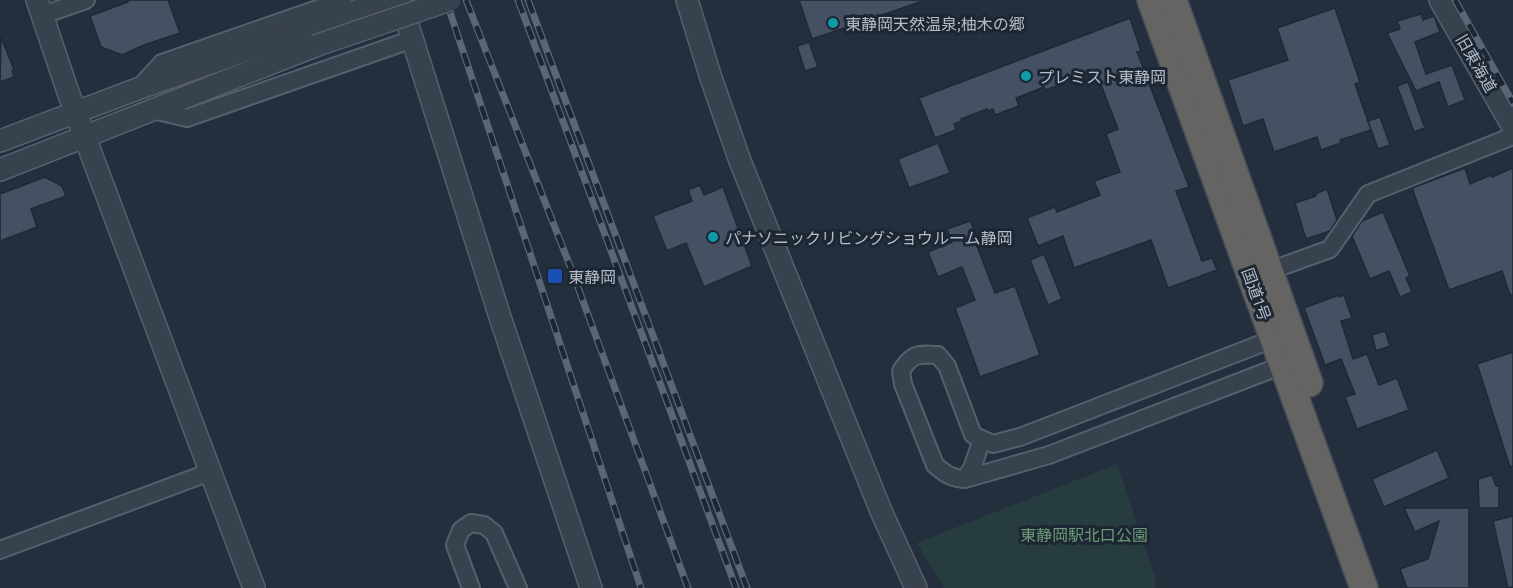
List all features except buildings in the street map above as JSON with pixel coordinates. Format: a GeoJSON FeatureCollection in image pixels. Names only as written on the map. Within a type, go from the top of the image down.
{"type":"FeatureCollection","features":[{"type":"Feature","properties":{"kind":"highway","name":"国道1号"},"geometry":{"type":"LineString","coordinates":[[1151,0],[1284,350],[1384,588]]}},
{"type":"Feature","properties":{"kind":"highway","name":"国道1号"},"geometry":{"type":"LineString","coordinates":[[1173,0],[1269,271],[1284,350],[1364,588]]}},
{"type":"Feature","properties":{"kind":"street"},"geometry":{"type":"LineString","coordinates":[[86,0],[40,8],[76,113],[254,588]]}},
{"type":"Feature","properties":{"kind":"street"},"geometry":{"type":"LineString","coordinates":[[140,88],[162,63],[343,0]]}},
{"type":"Feature","properties":{"kind":"street"},"geometry":{"type":"LineString","coordinates":[[0,170],[153,110],[388,0]]}},
{"type":"Feature","properties":{"kind":"street"},"geometry":{"type":"LineString","coordinates":[[400,0],[499,314],[591,588]]}},
{"type":"Feature","properties":{"kind":"street"},"geometry":{"type":"LineString","coordinates":[[0,141],[140,88],[450,0]]}},
{"type":"Feature","properties":{"kind":"street"},"geometry":{"type":"LineString","coordinates":[[687,0],[711,78],[764,223],[881,511],[916,588]]}},
{"type":"Feature","properties":{"kind":"street","name":"旧東海道"},"geometry":{"type":"LineString","coordinates":[[1440,0],[1513,127]]}},
{"type":"Feature","properties":{"kind":"street"},"geometry":{"type":"LineString","coordinates":[[153,110],[186,118],[413,39]]}},
{"type":"Feature","properties":{"kind":"street"},"geometry":{"type":"LineString","coordinates":[[1269,271],[1330,249],[1368,194],[1513,136]]}},
{"type":"Feature","properties":{"kind":"street"},"geometry":{"type":"LineString","coordinates":[[1284,350],[1049,455],[965,479],[956,479],[934,465],[903,384],[901,371],[907,361],[918,354],[938,355],[947,366],[973,435],[993,444],[1284,350]]}},
{"type":"Feature","properties":{"kind":"street"},"geometry":{"type":"LineString","coordinates":[[965,479],[972,468],[982,440]]}},
{"type":"Feature","properties":{"kind":"street"},"geometry":{"type":"LineString","coordinates":[[0,550],[210,472]]}},
{"type":"Feature","properties":{"kind":"street"},"geometry":{"type":"LineString","coordinates":[[471,588],[454,545],[461,530],[471,523],[484,525],[494,532],[518,588]]}},
{"type":"Feature","properties":{"kind":"green space","name":"東静岡駅北口公園"},"geometry":{"type":"Polygon","coordinates":[[[1117,464],[1155,577],[1155,588],[944,588],[917,543],[1117,464]]]}},
{"type":"Feature","properties":{"kind":"railway"},"geometry":{"type":"LineString","coordinates":[[446,0],[641,588]]}},
{"type":"Feature","properties":{"kind":"railway"},"geometry":{"type":"LineString","coordinates":[[466,0],[572,271],[688,588]]}},
{"type":"Feature","properties":{"kind":"railway"},"geometry":{"type":"LineString","coordinates":[[518,0],[736,588]]}},
{"type":"Feature","properties":{"kind":"railway"},"geometry":{"type":"LineString","coordinates":[[528,0],[747,588]]}},
{"type":"Feature","properties":{"kind":"railway"},"geometry":{"type":"LineString","coordinates":[[1455,0],[1513,103]]}},
{"type":"Feature","properties":{"kind":"place","name":"東静岡天然温泉;柚木の郷"},"geometry":{"type":"Point","coordinates":[833,23]}},
{"type":"Feature","properties":{"kind":"place","name":"プレミスト東静岡"},"geometry":{"type":"Point","coordinates":[1026,76]}},
{"type":"Feature","properties":{"kind":"place","name":"パナソニックリビングショウルーム静岡"},"geometry":{"type":"Point","coordinates":[713,237]}},
{"type":"Feature","properties":{"kind":"place","name":"東静岡"},"geometry":{"type":"Point","coordinates":[555,276]}}]}
